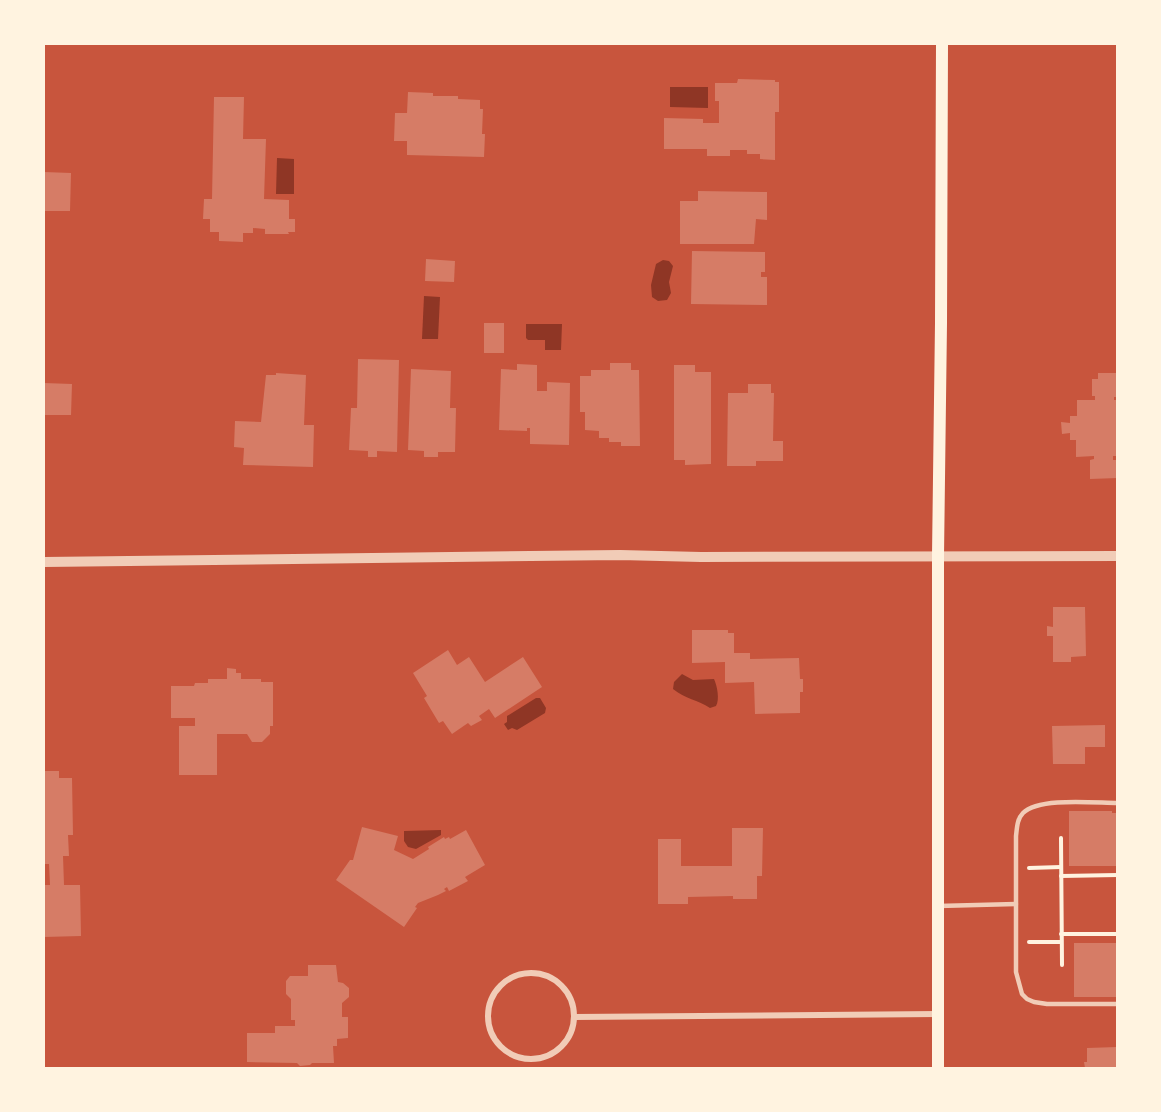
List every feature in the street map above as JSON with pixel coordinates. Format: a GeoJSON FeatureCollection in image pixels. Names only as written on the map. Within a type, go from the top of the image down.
{"type":"FeatureCollection","features":[{"type":"Feature","properties":{"kind":"main road"},"geometry":{"type":"LineString","coordinates":[[938,1068],[938,556],[942,44]]}},
{"type":"Feature","properties":{"kind":"street"},"geometry":{"type":"LineString","coordinates":[[44,562],[620,555],[701,557],[1118,556]]}},
{"type":"Feature","properties":{"kind":"street"},"geometry":{"type":"LineString","coordinates":[[535,973],[548,977],[564,988],[571,1000],[574,1017],[571,1034],[559,1049],[546,1057],[529,1059],[512,1054],[497,1042],[490,1029],[488,1014],[495,993],[503,984],[515,976],[535,973]]}},
{"type":"Feature","properties":{"kind":"street"},"geometry":{"type":"LineString","coordinates":[[574,1017],[938,1014]]}},
{"type":"Feature","properties":{"kind":"lane"},"geometry":{"type":"LineString","coordinates":[[1118,803],[1051,804],[1030,808],[1020,817],[1017,828],[1016,868],[1017,979],[1022,994],[1034,1002],[1047,1004],[1118,1004]]}},
{"type":"Feature","properties":{"kind":"lane"},"geometry":{"type":"LineString","coordinates":[[938,906],[1016,904]]}},
{"type":"Feature","properties":{"kind":"path"},"geometry":{"type":"LineString","coordinates":[[1060,838],[1062,965]]}},
{"type":"Feature","properties":{"kind":"path"},"geometry":{"type":"LineString","coordinates":[[1016,868],[1061,867]]}},
{"type":"Feature","properties":{"kind":"path"},"geometry":{"type":"LineString","coordinates":[[1061,876],[1118,875]]}},
{"type":"Feature","properties":{"kind":"path"},"geometry":{"type":"LineString","coordinates":[[1061,934],[1118,934]]}},
{"type":"Feature","properties":{"kind":"path"},"geometry":{"type":"LineString","coordinates":[[1016,941],[1061,942]]}},
{"type":"Feature","properties":{"kind":"shaded area"},"geometry":{"type":"Polygon","coordinates":[[[670,87],[708,87],[708,108],[670,107],[670,87]]]}},
{"type":"Feature","properties":{"kind":"shaded area"},"geometry":{"type":"Polygon","coordinates":[[[277,158],[294,159],[294,194],[276,194],[277,158]]]}},
{"type":"Feature","properties":{"kind":"shaded area"},"geometry":{"type":"Polygon","coordinates":[[[663,260],[669,261],[673,266],[669,282],[671,293],[667,300],[658,301],[652,297],[651,285],[656,264],[663,260]]]}},
{"type":"Feature","properties":{"kind":"shaded area"},"geometry":{"type":"Polygon","coordinates":[[[424,296],[440,297],[438,339],[422,339],[424,296]]]}},
{"type":"Feature","properties":{"kind":"shaded area"},"geometry":{"type":"Polygon","coordinates":[[[526,324],[562,324],[561,350],[545,350],[545,340],[528,340],[526,324]]]}},
{"type":"Feature","properties":{"kind":"shaded area"},"geometry":{"type":"Polygon","coordinates":[[[682,674],[693,680],[714,679],[718,696],[716,706],[710,708],[673,689],[674,682],[682,674]]]}},
{"type":"Feature","properties":{"kind":"shaded area"},"geometry":{"type":"Polygon","coordinates":[[[536,698],[540,698],[546,708],[545,713],[517,730],[512,728],[508,730],[504,724],[507,722],[507,716],[536,698]]]}},
{"type":"Feature","properties":{"kind":"shaded area"},"geometry":{"type":"Polygon","coordinates":[[[441,830],[441,835],[416,849],[408,847],[404,841],[404,831],[441,830]]]}},
{"type":"Feature","properties":{"kind":"building"},"geometry":{"type":"Polygon","coordinates":[[[738,79],[779,82],[779,112],[775,112],[775,160],[760,159],[760,154],[747,154],[747,150],[730,150],[730,156],[707,156],[707,149],[664,149],[664,118],[703,119],[703,123],[719,123],[719,101],[715,101],[715,83],[737,83],[738,79]]]}},
{"type":"Feature","properties":{"kind":"building"},"geometry":{"type":"Polygon","coordinates":[[[408,92],[480,100],[480,109],[483,109],[482,134],[485,134],[484,157],[407,155],[407,141],[394,141],[395,113],[407,113],[408,92]]]}},
{"type":"Feature","properties":{"kind":"building"},"geometry":{"type":"Polygon","coordinates":[[[214,97],[244,97],[243,139],[266,139],[264,199],[289,200],[289,219],[295,219],[295,232],[265,234],[265,229],[253,228],[253,233],[243,233],[243,242],[219,241],[219,232],[210,232],[210,219],[203,219],[204,199],[212,199],[214,97]]]}},
{"type":"Feature","properties":{"kind":"building"},"geometry":{"type":"Polygon","coordinates":[[[44,172],[71,173],[70,211],[44,211],[44,172]]]}},
{"type":"Feature","properties":{"kind":"building"},"geometry":{"type":"Polygon","coordinates":[[[698,191],[767,192],[767,220],[756,219],[754,244],[680,244],[680,201],[698,201],[698,191]]]}},
{"type":"Feature","properties":{"kind":"building"},"geometry":{"type":"Polygon","coordinates":[[[692,251],[765,252],[765,272],[761,272],[761,277],[767,277],[767,305],[691,304],[692,251]]]}},
{"type":"Feature","properties":{"kind":"building"},"geometry":{"type":"Polygon","coordinates":[[[426,259],[455,261],[454,282],[425,281],[426,259]]]}},
{"type":"Feature","properties":{"kind":"building"},"geometry":{"type":"Polygon","coordinates":[[[484,323],[504,323],[504,353],[484,353],[484,323]]]}},
{"type":"Feature","properties":{"kind":"building"},"geometry":{"type":"Polygon","coordinates":[[[358,359],[399,360],[397,452],[377,451],[377,457],[368,457],[368,451],[349,450],[351,408],[357,408],[358,359]]]}},
{"type":"Feature","properties":{"kind":"building"},"geometry":{"type":"Polygon","coordinates":[[[610,363],[631,363],[631,370],[639,370],[640,446],[621,446],[621,442],[609,442],[609,438],[599,438],[599,431],[585,430],[585,412],[580,412],[580,376],[591,376],[591,370],[610,370],[610,363]]]}},
{"type":"Feature","properties":{"kind":"building"},"geometry":{"type":"Polygon","coordinates":[[[517,364],[537,365],[537,391],[547,391],[547,382],[570,383],[569,445],[530,444],[530,428],[527,428],[527,431],[499,430],[501,369],[517,370],[517,364]]]}},
{"type":"Feature","properties":{"kind":"building"},"geometry":{"type":"Polygon","coordinates":[[[674,365],[695,365],[695,372],[711,372],[711,464],[685,465],[685,460],[674,460],[674,365]]]}},
{"type":"Feature","properties":{"kind":"building"},"geometry":{"type":"Polygon","coordinates":[[[411,369],[451,371],[450,408],[456,408],[455,452],[438,452],[438,457],[424,457],[424,451],[408,450],[411,369]]]}},
{"type":"Feature","properties":{"kind":"building"},"geometry":{"type":"Polygon","coordinates":[[[276,373],[306,375],[304,425],[314,425],[313,467],[243,465],[244,448],[234,447],[235,421],[261,422],[266,375],[276,375],[276,373]]]}},
{"type":"Feature","properties":{"kind":"building"},"geometry":{"type":"Polygon","coordinates":[[[1098,373],[1118,373],[1118,397],[1114,397],[1114,400],[1117,400],[1117,456],[1113,456],[1113,460],[1118,460],[1118,478],[1090,479],[1090,460],[1094,459],[1094,456],[1076,457],[1076,440],[1070,440],[1070,433],[1062,434],[1061,422],[1070,423],[1070,416],[1077,416],[1077,400],[1095,400],[1095,396],[1092,396],[1092,379],[1098,379],[1098,373]]]}},
{"type":"Feature","properties":{"kind":"building"},"geometry":{"type":"Polygon","coordinates":[[[44,383],[72,384],[71,415],[44,415],[44,383]]]}},
{"type":"Feature","properties":{"kind":"building"},"geometry":{"type":"Polygon","coordinates":[[[748,384],[771,384],[771,393],[774,393],[773,441],[783,441],[783,461],[756,461],[756,466],[727,466],[728,393],[748,393],[748,384]]]}},
{"type":"Feature","properties":{"kind":"building"},"geometry":{"type":"Polygon","coordinates":[[[1053,607],[1085,607],[1086,656],[1071,657],[1071,662],[1053,662],[1053,636],[1047,636],[1047,626],[1053,627],[1053,607]]]}},
{"type":"Feature","properties":{"kind":"building"},"geometry":{"type":"Polygon","coordinates":[[[692,630],[728,630],[728,633],[734,633],[734,653],[750,653],[750,659],[799,658],[800,679],[803,679],[803,692],[800,692],[800,713],[755,714],[754,682],[725,683],[725,662],[692,663],[692,630]]]}},
{"type":"Feature","properties":{"kind":"building"},"geometry":{"type":"Polygon","coordinates":[[[448,650],[457,665],[469,657],[485,682],[523,657],[542,687],[495,718],[489,709],[479,716],[482,720],[471,726],[468,723],[452,734],[443,721],[439,723],[424,698],[427,696],[413,673],[448,650]]]}},
{"type":"Feature","properties":{"kind":"building"},"geometry":{"type":"Polygon","coordinates":[[[227,668],[236,669],[236,673],[241,673],[241,679],[261,679],[261,682],[273,682],[273,726],[270,726],[270,734],[262,742],[252,742],[247,734],[217,734],[217,775],[179,775],[179,726],[195,726],[195,718],[171,718],[171,686],[194,686],[195,683],[208,683],[208,679],[227,679],[227,668]]]}},
{"type":"Feature","properties":{"kind":"building"},"geometry":{"type":"Polygon","coordinates":[[[1105,725],[1105,747],[1085,747],[1085,764],[1053,764],[1052,726],[1105,725]]]}},
{"type":"Feature","properties":{"kind":"building"},"geometry":{"type":"Polygon","coordinates":[[[44,771],[59,771],[59,778],[72,778],[73,835],[68,835],[69,856],[63,856],[64,885],[80,885],[81,936],[44,937],[44,885],[50,885],[49,864],[44,864],[44,771]]]}},
{"type":"Feature","properties":{"kind":"building"},"geometry":{"type":"Polygon","coordinates":[[[1069,811],[1118,813],[1118,866],[1069,866],[1069,811]]]}},
{"type":"Feature","properties":{"kind":"building"},"geometry":{"type":"Polygon","coordinates":[[[362,827],[398,836],[394,850],[413,859],[444,837],[450,839],[466,830],[485,865],[465,877],[468,881],[449,891],[447,887],[444,889],[446,891],[418,903],[404,927],[336,880],[350,860],[353,860],[362,827]]]}},
{"type":"Feature","properties":{"kind":"building"},"geometry":{"type":"Polygon","coordinates":[[[732,828],[763,828],[762,876],[757,876],[757,899],[733,899],[733,896],[688,897],[688,904],[658,904],[658,839],[681,839],[681,866],[732,866],[732,828]]]}},
{"type":"Feature","properties":{"kind":"building"},"geometry":{"type":"Polygon","coordinates":[[[1074,943],[1118,943],[1117,997],[1074,997],[1074,943]]]}},
{"type":"Feature","properties":{"kind":"building"},"geometry":{"type":"Polygon","coordinates":[[[308,965],[336,965],[338,982],[349,988],[349,997],[342,1003],[342,1017],[348,1017],[348,1038],[337,1039],[337,1046],[333,1046],[334,1063],[312,1063],[300,1066],[297,1063],[247,1062],[247,1033],[275,1033],[275,1026],[295,1026],[295,1020],[291,1020],[291,999],[286,994],[286,981],[290,976],[308,976],[308,965]]]}},
{"type":"Feature","properties":{"kind":"building"},"geometry":{"type":"Polygon","coordinates":[[[1117,1047],[1118,1068],[1085,1068],[1087,1048],[1117,1047]]]}}]}
